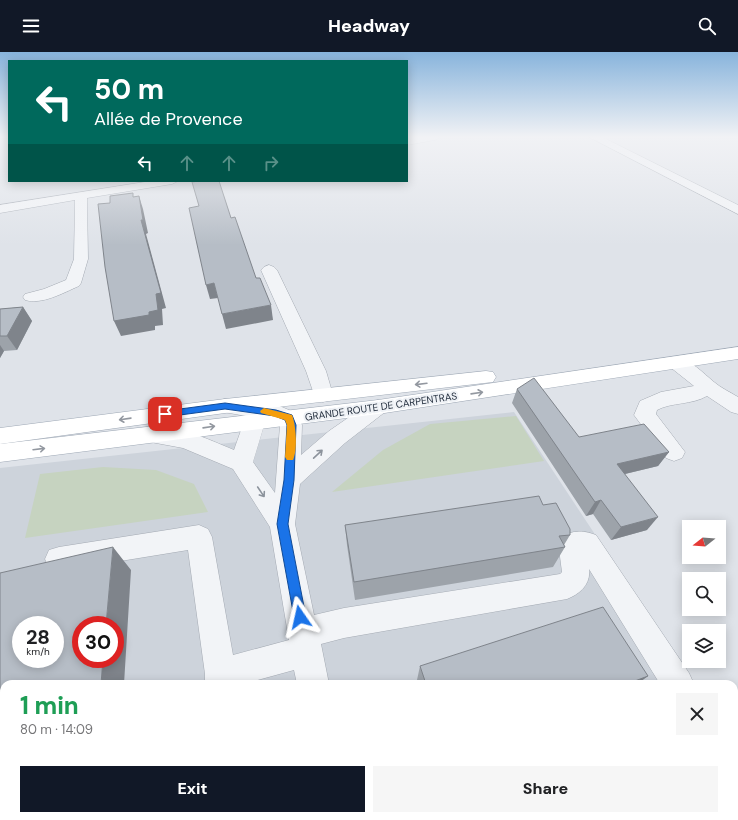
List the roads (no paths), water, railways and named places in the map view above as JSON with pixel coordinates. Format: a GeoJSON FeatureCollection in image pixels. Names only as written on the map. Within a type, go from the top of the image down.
{"type":"FeatureCollection","features":[{"type":"Feature","properties":{"kind":"main road","name":"GRANDE ROUTE DE CARPENTRAS"},"geometry":{"type":"LineString","coordinates":[[288,418],[378,407],[677,363],[738,352]]}},
{"type":"Feature","properties":{"kind":"main road","name":"GRANDE ROUTE DE CARPENTRAS"},"geometry":{"type":"LineString","coordinates":[[0,436],[225,406],[738,352]]}},
{"type":"Feature","properties":{"kind":"main road"},"geometry":{"type":"LineString","coordinates":[[0,454],[153,435],[258,416]]}},
{"type":"Feature","properties":{"kind":"street"},"geometry":{"type":"LineString","coordinates":[[665,173],[738,210]]}},
{"type":"Feature","properties":{"kind":"street"},"geometry":{"type":"LineString","coordinates":[[0,209],[160,182]]}},
{"type":"Feature","properties":{"kind":"street"},"geometry":{"type":"LineString","coordinates":[[31,297],[49,293],[73,283],[81,259],[81,196]]}},
{"type":"Feature","properties":{"kind":"street"},"geometry":{"type":"LineString","coordinates":[[269,270],[316,371],[323,395]]}},
{"type":"Feature","properties":{"kind":"street"},"geometry":{"type":"LineString","coordinates":[[677,363],[695,375],[707,387],[738,407]]}},
{"type":"Feature","properties":{"kind":"street"},"geometry":{"type":"LineString","coordinates":[[674,452],[646,415],[647,406],[661,399],[697,393],[707,387]]}},
{"type":"Feature","properties":{"kind":"street"},"geometry":{"type":"LineString","coordinates":[[258,416],[361,391]]}},
{"type":"Feature","properties":{"kind":"street"},"geometry":{"type":"LineString","coordinates":[[225,406],[258,416],[276,413],[288,418],[291,425],[289,480],[282,524],[313,680]]}},
{"type":"Feature","properties":{"kind":"street"},"geometry":{"type":"LineString","coordinates":[[289,480],[336,437],[378,407]]}},
{"type":"Feature","properties":{"kind":"street"},"geometry":{"type":"LineString","coordinates":[[241,463],[258,416]]}},
{"type":"Feature","properties":{"kind":"street"},"geometry":{"type":"LineString","coordinates":[[153,435],[187,440],[241,463],[282,524]]}},
{"type":"Feature","properties":{"kind":"street"},"geometry":{"type":"LineString","coordinates":[[59,560],[199,537],[221,679],[344,623],[567,586],[576,576],[572,549],[576,542],[588,543],[675,680]]}}]}
